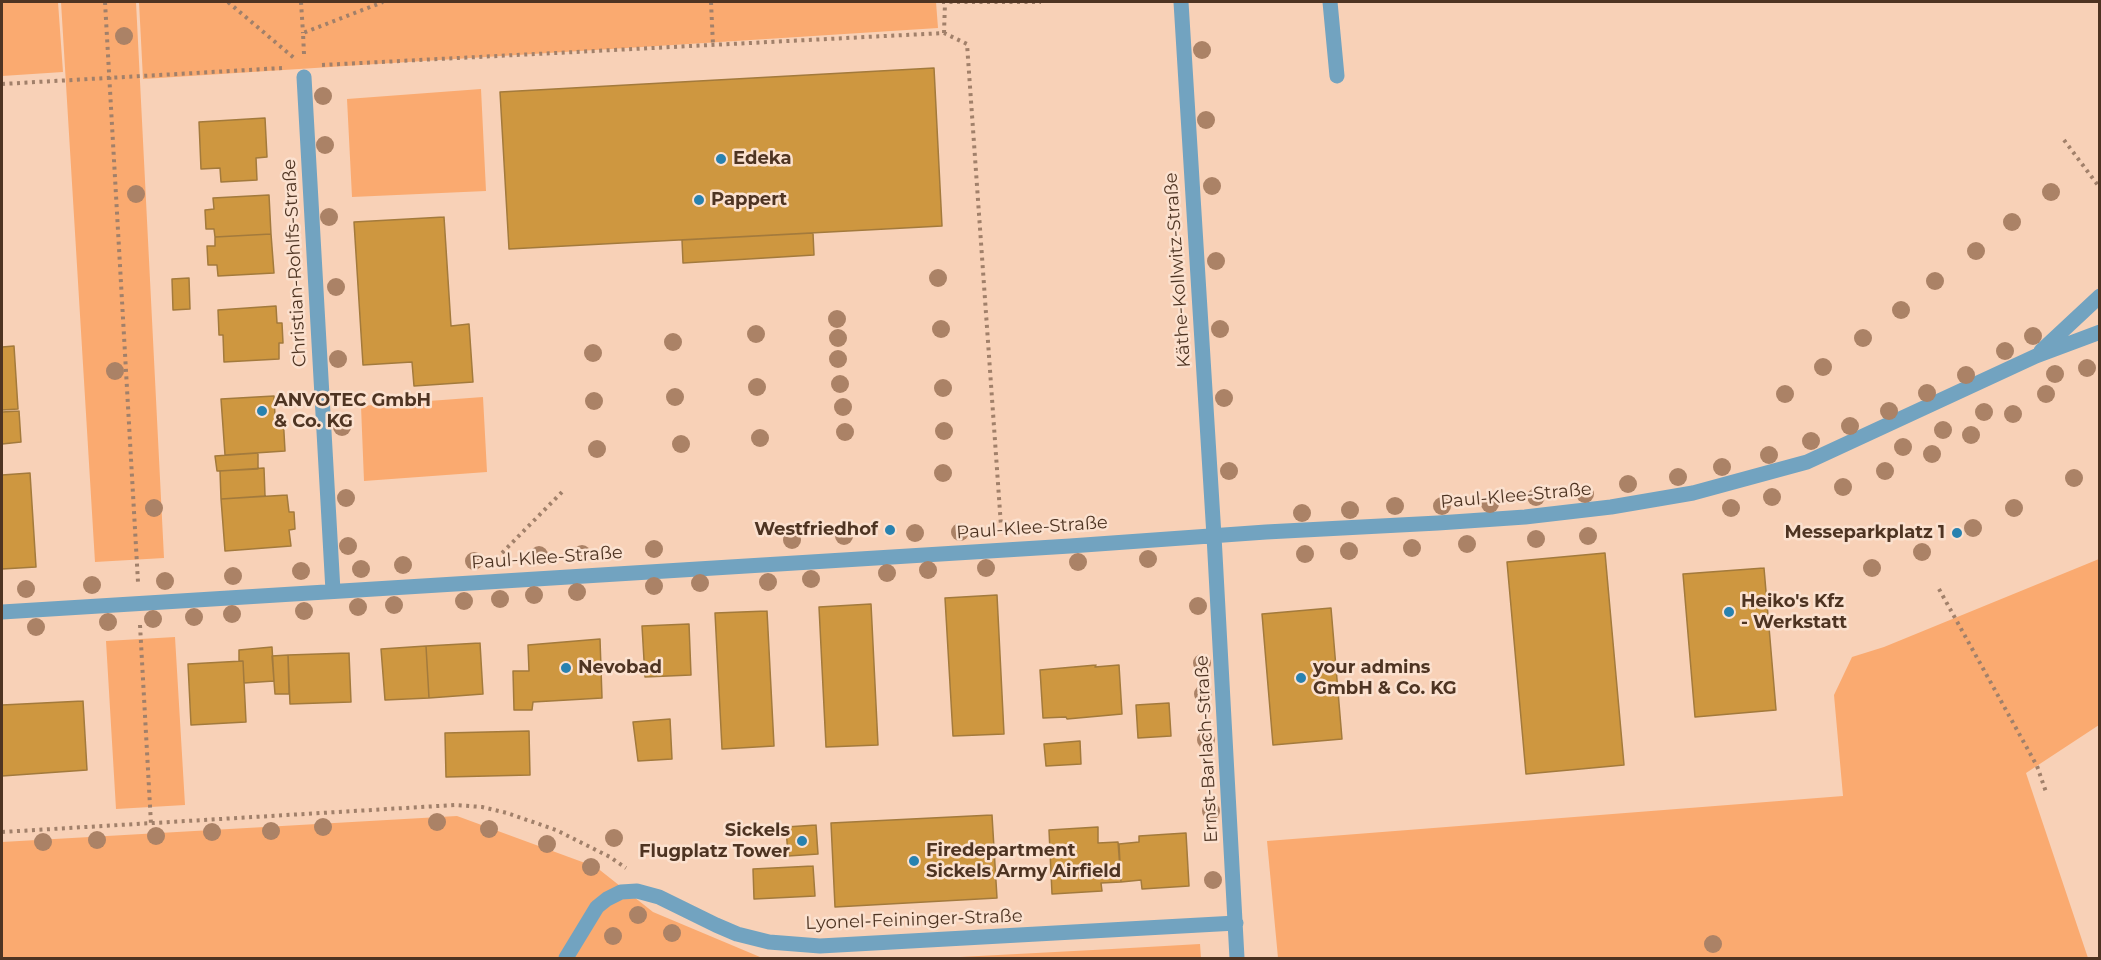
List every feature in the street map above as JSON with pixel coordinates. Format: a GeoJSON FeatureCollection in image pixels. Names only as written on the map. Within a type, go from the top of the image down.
{"type":"FeatureCollection","features":[{"type":"Feature","properties":{"kind":"street","name":"Käthe-Kollwitz-Straße"},"geometry":{"type":"LineString","coordinates":[[1181,2],[1214,536]]}},
{"type":"Feature","properties":{"kind":"street"},"geometry":{"type":"LineString","coordinates":[[1329,2],[1337,76]]}},
{"type":"Feature","properties":{"kind":"street","name":"Christian-Rohlfs-Straße"},"geometry":{"type":"LineString","coordinates":[[303,70],[333,591]]}},
{"type":"Feature","properties":{"kind":"street","name":"Paul-Klee-Straße"},"geometry":{"type":"LineString","coordinates":[[2036,356],[2100,296]]}},
{"type":"Feature","properties":{"kind":"street","name":"Paul-Klee-Straße"},"geometry":{"type":"LineString","coordinates":[[2,612],[1438,523],[1525,517],[1611,507],[1693,493],[1807,462],[2036,356],[2100,332]]}},
{"type":"Feature","properties":{"kind":"street","name":"Ernst-Barlach-Straße"},"geometry":{"type":"LineString","coordinates":[[1214,536],[1238,958]]}},
{"type":"Feature","properties":{"kind":"street"},"geometry":{"type":"LineString","coordinates":[[566,958],[597,907],[621,892],[637,891]]}},
{"type":"Feature","properties":{"kind":"street","name":"Lyonel-Feininger-Straße"},"geometry":{"type":"LineString","coordinates":[[637,891],[659,897],[737,934],[769,942],[820,946],[1236,923]]}},
{"type":"Feature","properties":{"kind":"path"},"geometry":{"type":"LineString","coordinates":[[105,2],[137,574]]}},
{"type":"Feature","properties":{"kind":"path"},"geometry":{"type":"LineString","coordinates":[[228,2],[296,59]]}},
{"type":"Feature","properties":{"kind":"path"},"geometry":{"type":"LineString","coordinates":[[301,2],[304,55]]}},
{"type":"Feature","properties":{"kind":"path"},"geometry":{"type":"LineString","coordinates":[[303,33],[383,2]]}},
{"type":"Feature","properties":{"kind":"path"},"geometry":{"type":"LineString","coordinates":[[711,2],[713,45]]}},
{"type":"Feature","properties":{"kind":"path"},"geometry":{"type":"LineString","coordinates":[[944,33],[943,2],[1041,2]]}},
{"type":"Feature","properties":{"kind":"path"},"geometry":{"type":"LineString","coordinates":[[2,84],[303,70],[944,33],[967,44],[1001,526]]}},
{"type":"Feature","properties":{"kind":"path"},"geometry":{"type":"LineString","coordinates":[[2064,140],[2100,188]]}},
{"type":"Feature","properties":{"kind":"path"},"geometry":{"type":"LineString","coordinates":[[502,553],[563,491]]}},
{"type":"Feature","properties":{"kind":"path"},"geometry":{"type":"LineString","coordinates":[[1939,589],[2037,766],[2046,792]]}},
{"type":"Feature","properties":{"kind":"path"},"geometry":{"type":"LineString","coordinates":[[140,623],[151,824]]}},
{"type":"Feature","properties":{"kind":"path"},"geometry":{"type":"LineString","coordinates":[[2,832],[455,805],[482,807],[556,830],[610,857],[634,874],[637,891]]}},
{"type":"Feature","properties":{"kind":"shaded area"},"geometry":{"type":"Polygon","coordinates":[[[2,2],[58,2],[63,72],[2,76],[2,2]]]}},
{"type":"Feature","properties":{"kind":"shaded area"},"geometry":{"type":"Polygon","coordinates":[[[61,2],[136,2],[164,558],[95,562],[61,2]]]}},
{"type":"Feature","properties":{"kind":"shaded area"},"geometry":{"type":"Polygon","coordinates":[[[139,2],[936,2],[938,28],[143,79],[139,2]]]}},
{"type":"Feature","properties":{"kind":"shaded area"},"geometry":{"type":"Polygon","coordinates":[[[481,89],[486,191],[352,197],[347,99],[481,89]]]}},
{"type":"Feature","properties":{"kind":"shaded area"},"geometry":{"type":"Polygon","coordinates":[[[483,397],[487,472],[364,481],[361,406],[483,397]]]}},
{"type":"Feature","properties":{"kind":"shaded area"},"geometry":{"type":"Polygon","coordinates":[[[2099,559],[2099,725],[2026,773],[2088,958],[1278,958],[1267,841],[1843,796],[1834,695],[1852,657],[1884,647],[2099,559]]]}},
{"type":"Feature","properties":{"kind":"shaded area"},"geometry":{"type":"Polygon","coordinates":[[[175,637],[185,805],[116,809],[106,641],[175,637]]]}},
{"type":"Feature","properties":{"kind":"shaded area"},"geometry":{"type":"Polygon","coordinates":[[[457,816],[596,867],[653,912],[760,957],[812,958],[2,958],[2,842],[457,816]]]}},
{"type":"Feature","properties":{"kind":"shaded area"},"geometry":{"type":"Polygon","coordinates":[[[1200,944],[1201,958],[941,958],[1112,949],[1200,944]]]}},
{"type":"Feature","properties":{"kind":"building","name":"Edeka"},"geometry":{"type":"Polygon","coordinates":[[[934,68],[942,226],[509,249],[500,92],[934,68]]]}},
{"type":"Feature","properties":{"kind":"building"},"geometry":{"type":"Polygon","coordinates":[[[265,118],[267,157],[256,158],[257,180],[221,182],[220,168],[201,169],[199,122],[265,118]]]}},
{"type":"Feature","properties":{"kind":"building"},"geometry":{"type":"Polygon","coordinates":[[[269,195],[271,234],[215,237],[214,229],[206,229],[205,210],[214,209],[213,198],[269,195]]]}},
{"type":"Feature","properties":{"kind":"building"},"geometry":{"type":"Polygon","coordinates":[[[444,217],[451,326],[469,324],[473,382],[414,386],[412,362],[363,365],[354,222],[444,217]]]}},
{"type":"Feature","properties":{"kind":"building"},"geometry":{"type":"Polygon","coordinates":[[[813,233],[814,255],[683,263],[682,240],[813,233]]]}},
{"type":"Feature","properties":{"kind":"building"},"geometry":{"type":"Polygon","coordinates":[[[271,234],[274,273],[218,276],[217,265],[208,265],[207,246],[215,246],[215,237],[271,234]]]}},
{"type":"Feature","properties":{"kind":"building"},"geometry":{"type":"Polygon","coordinates":[[[189,278],[190,309],[173,310],[172,279],[189,278]]]}},
{"type":"Feature","properties":{"kind":"building"},"geometry":{"type":"Polygon","coordinates":[[[276,306],[277,323],[282,323],[283,343],[279,343],[279,359],[224,362],[223,335],[219,335],[218,310],[276,306]]]}},
{"type":"Feature","properties":{"kind":"building"},"geometry":{"type":"Polygon","coordinates":[[[14,346],[18,409],[2,410],[2,347],[14,346]]]}},
{"type":"Feature","properties":{"kind":"building"},"geometry":{"type":"Polygon","coordinates":[[[274,396],[275,416],[283,415],[285,451],[225,455],[221,399],[274,396]]]}},
{"type":"Feature","properties":{"kind":"building"},"geometry":{"type":"Polygon","coordinates":[[[19,411],[21,442],[2,444],[2,412],[19,411]]]}},
{"type":"Feature","properties":{"kind":"building"},"geometry":{"type":"Polygon","coordinates":[[[258,453],[258,469],[217,471],[215,456],[258,453]]]}},
{"type":"Feature","properties":{"kind":"building"},"geometry":{"type":"Polygon","coordinates":[[[264,468],[265,496],[221,499],[220,471],[264,468]]]}},
{"type":"Feature","properties":{"kind":"building"},"geometry":{"type":"Polygon","coordinates":[[[30,473],[36,567],[2,569],[2,475],[30,473]]]}},
{"type":"Feature","properties":{"kind":"building"},"geometry":{"type":"Polygon","coordinates":[[[287,495],[289,512],[294,512],[295,529],[289,530],[291,546],[225,551],[221,499],[287,495]]]}},
{"type":"Feature","properties":{"kind":"building"},"geometry":{"type":"Polygon","coordinates":[[[1605,553],[1624,765],[1526,774],[1507,562],[1605,553]]]}},
{"type":"Feature","properties":{"kind":"building"},"geometry":{"type":"Polygon","coordinates":[[[1764,568],[1776,710],[1695,717],[1683,574],[1764,568]]]}},
{"type":"Feature","properties":{"kind":"building"},"geometry":{"type":"Polygon","coordinates":[[[997,595],[1004,734],[953,736],[945,598],[997,595]]]}},
{"type":"Feature","properties":{"kind":"building"},"geometry":{"type":"Polygon","coordinates":[[[871,604],[878,745],[826,747],[819,607],[871,604]]]}},
{"type":"Feature","properties":{"kind":"building"},"geometry":{"type":"Polygon","coordinates":[[[1331,608],[1342,739],[1273,745],[1262,614],[1331,608]]]}},
{"type":"Feature","properties":{"kind":"building"},"geometry":{"type":"Polygon","coordinates":[[[767,611],[774,746],[722,749],[715,613],[767,611]]]}},
{"type":"Feature","properties":{"kind":"building"},"geometry":{"type":"Polygon","coordinates":[[[689,624],[691,675],[645,677],[642,626],[689,624]]]}},
{"type":"Feature","properties":{"kind":"building"},"geometry":{"type":"Polygon","coordinates":[[[600,639],[602,698],[533,702],[532,710],[514,710],[513,671],[529,671],[528,645],[600,639]]]}},
{"type":"Feature","properties":{"kind":"building"},"geometry":{"type":"Polygon","coordinates":[[[480,643],[483,694],[429,698],[426,646],[480,643]]]}},
{"type":"Feature","properties":{"kind":"building"},"geometry":{"type":"Polygon","coordinates":[[[426,646],[429,698],[385,700],[381,649],[426,646]]]}},
{"type":"Feature","properties":{"kind":"building"},"geometry":{"type":"Polygon","coordinates":[[[272,647],[274,681],[244,683],[243,661],[239,661],[239,650],[272,647]]]}},
{"type":"Feature","properties":{"kind":"building"},"geometry":{"type":"Polygon","coordinates":[[[349,653],[351,702],[290,704],[288,655],[349,653]]]}},
{"type":"Feature","properties":{"kind":"building"},"geometry":{"type":"Polygon","coordinates":[[[288,655],[289,694],[275,694],[272,656],[288,655]]]}},
{"type":"Feature","properties":{"kind":"building"},"geometry":{"type":"Polygon","coordinates":[[[243,661],[246,722],[191,725],[188,664],[243,661]]]}},
{"type":"Feature","properties":{"kind":"building"},"geometry":{"type":"Polygon","coordinates":[[[1096,665],[1095,667],[1119,665],[1122,714],[1067,719],[1066,717],[1043,718],[1040,670],[1096,665]]]}},
{"type":"Feature","properties":{"kind":"building"},"geometry":{"type":"Polygon","coordinates":[[[83,701],[87,770],[2,776],[2,705],[83,701]]]}},
{"type":"Feature","properties":{"kind":"building"},"geometry":{"type":"Polygon","coordinates":[[[1169,703],[1171,736],[1138,738],[1136,705],[1169,703]]]}},
{"type":"Feature","properties":{"kind":"building"},"geometry":{"type":"Polygon","coordinates":[[[670,719],[672,759],[638,761],[633,722],[670,719]]]}},
{"type":"Feature","properties":{"kind":"building"},"geometry":{"type":"Polygon","coordinates":[[[529,731],[530,775],[446,777],[445,733],[529,731]]]}},
{"type":"Feature","properties":{"kind":"building"},"geometry":{"type":"Polygon","coordinates":[[[1080,741],[1081,764],[1046,766],[1044,744],[1080,741]]]}},
{"type":"Feature","properties":{"kind":"building","name":"Firedepartment Sickels Army Airfield"},"geometry":{"type":"Polygon","coordinates":[[[992,815],[997,898],[835,907],[831,823],[992,815]]]}},
{"type":"Feature","properties":{"kind":"building","name":"Sickels Flugplatz Tower"},"geometry":{"type":"Polygon","coordinates":[[[816,825],[818,854],[788,856],[786,827],[816,825]]]}},
{"type":"Feature","properties":{"kind":"building"},"geometry":{"type":"Polygon","coordinates":[[[1098,827],[1098,843],[1118,842],[1121,882],[1101,883],[1102,891],[1052,894],[1049,830],[1098,827]]]}},
{"type":"Feature","properties":{"kind":"building"},"geometry":{"type":"Polygon","coordinates":[[[1186,833],[1189,886],[1142,889],[1141,880],[1121,882],[1119,844],[1139,842],[1139,836],[1186,833]]]}},
{"type":"Feature","properties":{"kind":"building"},"geometry":{"type":"Polygon","coordinates":[[[813,866],[815,896],[754,899],[753,869],[813,866]]]}},
{"type":"Feature","properties":{"kind":"place","name":"Edeka"},"geometry":{"type":"Point","coordinates":[721,159]}},
{"type":"Feature","properties":{"kind":"place","name":"Pappert"},"geometry":{"type":"Point","coordinates":[699,200]}},
{"type":"Feature","properties":{"kind":"place","name":"ANVOTEC GmbH & Co. KG"},"geometry":{"type":"Point","coordinates":[262,411]}},
{"type":"Feature","properties":{"kind":"place","name":"Westfriedhof"},"geometry":{"type":"Point","coordinates":[890,530]}},
{"type":"Feature","properties":{"kind":"place","name":"Messeparkplatz 1"},"geometry":{"type":"Point","coordinates":[1957,533]}},
{"type":"Feature","properties":{"kind":"place","name":"Heiko's Kfz - Werkstatt"},"geometry":{"type":"Point","coordinates":[1729,612]}},
{"type":"Feature","properties":{"kind":"place","name":"Nevobad"},"geometry":{"type":"Point","coordinates":[566,668]}},
{"type":"Feature","properties":{"kind":"place","name":"your admins GmbH & Co. KG"},"geometry":{"type":"Point","coordinates":[1301,678]}},
{"type":"Feature","properties":{"kind":"place","name":"Sickels Flugplatz Tower"},"geometry":{"type":"Point","coordinates":[802,841]}},
{"type":"Feature","properties":{"kind":"place","name":"Firedepartment Sickels Army Airfield"},"geometry":{"type":"Point","coordinates":[914,861]}}]}
